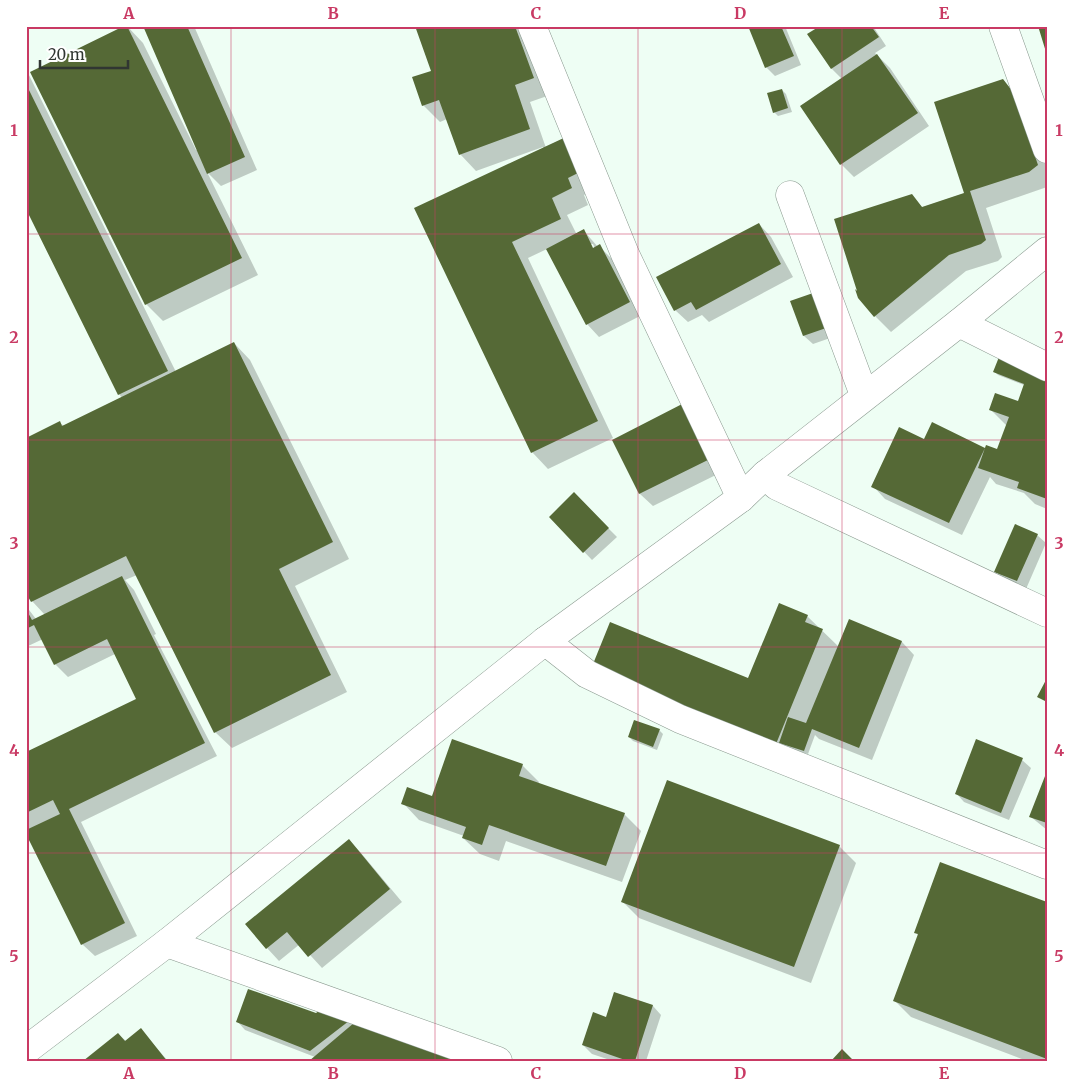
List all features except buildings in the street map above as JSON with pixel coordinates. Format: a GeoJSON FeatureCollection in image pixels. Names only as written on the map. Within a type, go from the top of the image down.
{"type":"FeatureCollection","features":[{"type":"Feature","properties":{"kind":"street"},"geometry":{"type":"LineString","coordinates":[[532,26],[625,254],[742,498]]}},
{"type":"Feature","properties":{"kind":"street"},"geometry":{"type":"LineString","coordinates":[[1003,26],[1047,149]]}},
{"type":"Feature","properties":{"kind":"street"},"geometry":{"type":"LineString","coordinates":[[790,195],[864,395]]}},
{"type":"Feature","properties":{"kind":"street"},"geometry":{"type":"LineString","coordinates":[[26,1050],[167,943],[545,641],[742,498],[764,475],[864,395],[959,323],[1047,251]]}},
{"type":"Feature","properties":{"kind":"street"},"geometry":{"type":"LineString","coordinates":[[959,323],[1047,368]]}},
{"type":"Feature","properties":{"kind":"street"},"geometry":{"type":"LineString","coordinates":[[764,475],[777,486],[1047,613]]}},
{"type":"Feature","properties":{"kind":"street"},"geometry":{"type":"LineString","coordinates":[[545,641],[588,674],[680,719],[1047,865]]}},
{"type":"Feature","properties":{"kind":"street"},"geometry":{"type":"LineString","coordinates":[[167,943],[498,1061]]}}]}
